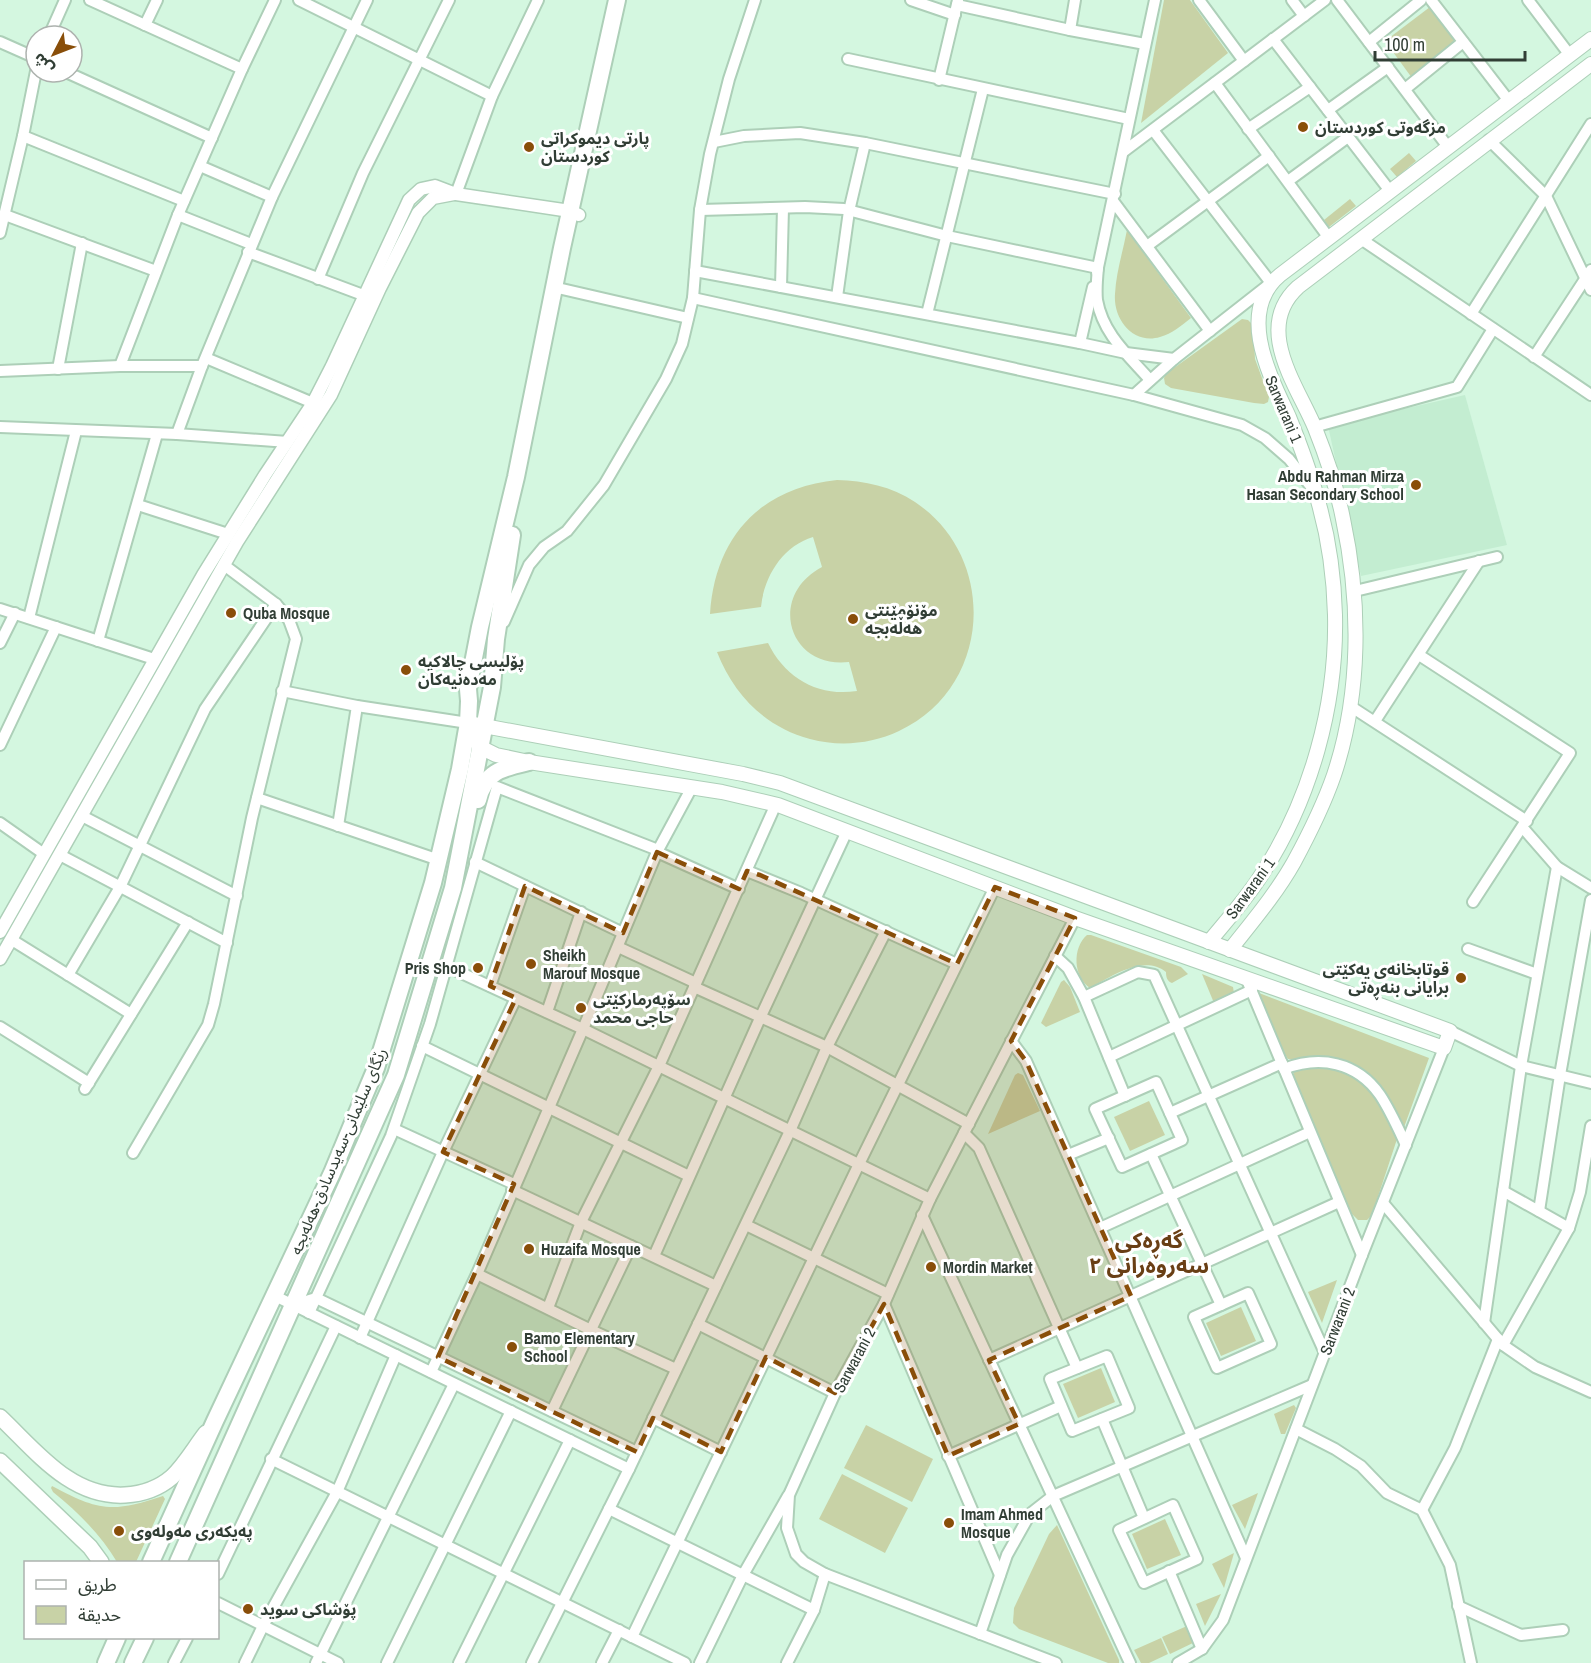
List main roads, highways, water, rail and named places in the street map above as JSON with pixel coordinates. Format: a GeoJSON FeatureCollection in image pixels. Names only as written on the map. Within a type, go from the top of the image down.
{"type":"FeatureCollection","features":[{"type":"Feature","properties":{"kind":"highway"},"geometry":{"type":"LineString","coordinates":[[558,296],[617,0]]}},
{"type":"Feature","properties":{"kind":"highway"},"geometry":{"type":"LineString","coordinates":[[575,213],[624,0]]}},
{"type":"Feature","properties":{"kind":"highway","name":"رێگای سلێمانی-سەیدسادق-هەلەبجە"},"geometry":{"type":"LineString","coordinates":[[152,1561],[332,1173],[376,1068],[448,824],[460,769],[463,722],[470,701],[468,688],[499,544],[558,296]]}},
{"type":"Feature","properties":{"kind":"highway","name":"رێگای سلێمانی-سەیدسادق-هەلەبجە"},"geometry":{"type":"LineString","coordinates":[[179,1561],[396,1075],[453,888],[492,687],[508,554],[558,296]]}},
{"type":"Feature","properties":{"kind":"highway"},"geometry":{"type":"LineString","coordinates":[[456,870],[466,848],[483,784],[499,771],[529,762]]}},
{"type":"Feature","properties":{"kind":"highway"},"geometry":{"type":"LineString","coordinates":[[105,1663],[117,1639]]}},
{"type":"Feature","properties":{"kind":"highway"},"geometry":{"type":"LineString","coordinates":[[133,1663],[145,1639]]}},
{"type":"Feature","properties":{"kind":"main road"},"geometry":{"type":"LineString","coordinates":[[1439,179],[1427,163],[1591,39]]}},
{"type":"Feature","properties":{"kind":"main road"},"geometry":{"type":"LineString","coordinates":[[463,722],[780,783],[1230,950],[1267,903],[1293,862],[1334,776],[1350,706],[1355,591],[1349,549],[1333,478],[1314,427],[1283,357],[1278,331],[1281,309],[1289,295],[1591,64]]}},
{"type":"Feature","properties":{"kind":"main road","name":"Sarwarani 1"},"geometry":{"type":"LineString","coordinates":[[1209,942],[1262,874],[1283,837],[1303,792],[1313,766],[1323,727],[1335,638],[1332,570],[1316,493],[1262,349],[1260,309],[1264,293],[1271,283],[1427,163]]}},
{"type":"Feature","properties":{"kind":"main road"},"geometry":{"type":"LineString","coordinates":[[1335,638],[1354,637]]}},
{"type":"Feature","properties":{"kind":"main road"},"geometry":{"type":"LineString","coordinates":[[463,722],[480,747],[496,755],[692,787],[776,804],[878,843],[887,823]]}},
{"type":"Feature","properties":{"kind":"main road","name":"Sarwarani 2"},"geometry":{"type":"LineString","coordinates":[[878,843],[1250,985],[1444,1048],[1450,1031],[1230,950]]}},
{"type":"Feature","properties":{"kind":"main road"},"geometry":{"type":"LineString","coordinates":[[0,1417],[75,1485],[110,1496],[149,1492],[172,1476],[215,1421]]}},
{"type":"Feature","properties":{"kind":"main road"},"geometry":{"type":"LineString","coordinates":[[0,1461],[90,1547],[100,1561]]}},
{"type":"Feature","properties":{"kind":"main road"},"geometry":{"type":"LineString","coordinates":[[105,1663],[109,1639]]}},
{"type":"Feature","properties":{"kind":"place","name":"مزگەوتی کوردستان"},"geometry":{"type":"Point","coordinates":[1303,127]}},
{"type":"Feature","properties":{"kind":"place","name":"پارتی دیموکراتی کوردستان"},"geometry":{"type":"Point","coordinates":[529,147]}},
{"type":"Feature","properties":{"kind":"place","name":"Abdu Rahman Mirza Hasan Secondary School"},"geometry":{"type":"Point","coordinates":[1416,485]}},
{"type":"Feature","properties":{"kind":"place","name":"Quba Mosque"},"geometry":{"type":"Point","coordinates":[231,613]}},
{"type":"Feature","properties":{"kind":"place","name":"مۆنۆمێنتی هەڵەبجە"},"geometry":{"type":"Point","coordinates":[853,619]}},
{"type":"Feature","properties":{"kind":"place","name":"پۆلیسی چالاکیە مەدەنیەکان"},"geometry":{"type":"Point","coordinates":[406,670]}},
{"type":"Feature","properties":{"kind":"place","name":"Sheikh Marouf Mosque"},"geometry":{"type":"Point","coordinates":[531,964]}},
{"type":"Feature","properties":{"kind":"place","name":"Pris Shop"},"geometry":{"type":"Point","coordinates":[478,968]}},
{"type":"Feature","properties":{"kind":"place","name":"قوتابخانەی یەکێتی برایانی بنەڕەتی"},"geometry":{"type":"Point","coordinates":[1461,978]}},
{"type":"Feature","properties":{"kind":"place","name":"سۆپەرمارکێتی حاجی محمد"},"geometry":{"type":"Point","coordinates":[581,1008]}},
{"type":"Feature","properties":{"kind":"place","name":"Huzaifa Mosque"},"geometry":{"type":"Point","coordinates":[529,1249]}},
{"type":"Feature","properties":{"kind":"place","name":"Mordin Market"},"geometry":{"type":"Point","coordinates":[931,1267]}},
{"type":"Feature","properties":{"kind":"place","name":"Bamo Elementary School"},"geometry":{"type":"Point","coordinates":[512,1347]}},
{"type":"Feature","properties":{"kind":"place","name":"Imam Ahmed Mosque"},"geometry":{"type":"Point","coordinates":[949,1523]}},
{"type":"Feature","properties":{"kind":"place","name":"پەیکەری مەولەوی"},"geometry":{"type":"Point","coordinates":[119,1531]}},
{"type":"Feature","properties":{"kind":"place","name":"پۆشاکی سوید"},"geometry":{"type":"Point","coordinates":[248,1609]}},
{"type":"Feature","properties":{"kind":"district","name":"گەڕەکی سەروەرانی ٢"},"geometry":{"type":"Point","coordinates":[1149,1252]}}]}
